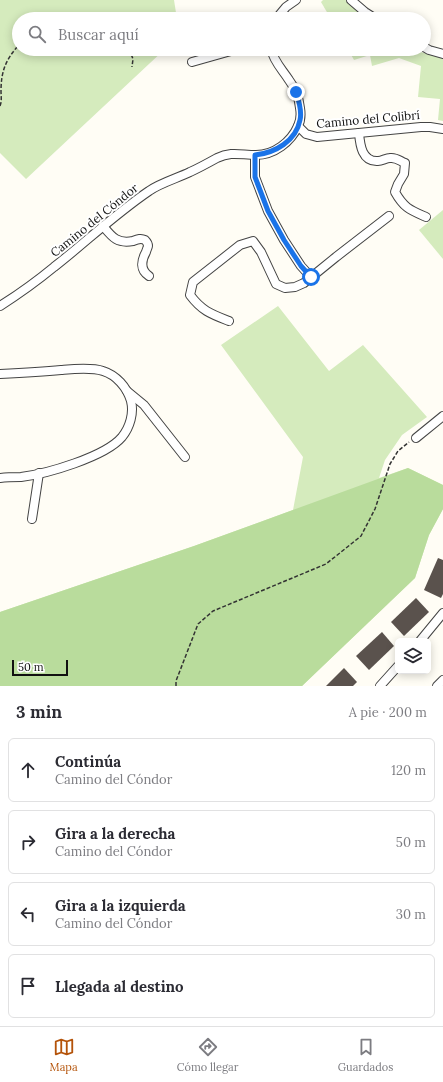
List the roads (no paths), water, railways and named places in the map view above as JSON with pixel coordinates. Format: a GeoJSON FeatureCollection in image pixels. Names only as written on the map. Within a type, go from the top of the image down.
{"type":"FeatureCollection","features":[{"type":"Feature","properties":{"kind":"street"},"geometry":{"type":"LineString","coordinates":[[282,12],[296,0]]}},
{"type":"Feature","properties":{"kind":"street"},"geometry":{"type":"LineString","coordinates":[[352,0],[365,12]]}},
{"type":"Feature","properties":{"kind":"street"},"geometry":{"type":"LineString","coordinates":[[431,50],[443,54]]}},
{"type":"Feature","properties":{"kind":"street"},"geometry":{"type":"LineString","coordinates":[[192,62],[213,56]]}},
{"type":"Feature","properties":{"kind":"street"},"geometry":{"type":"LineString","coordinates":[[273,56],[296,92],[301,113],[301,120],[298,126]]}},
{"type":"Feature","properties":{"kind":"street","name":"Camino del Colibrí"},"geometry":{"type":"LineString","coordinates":[[298,126],[306,134],[316,137],[421,127],[443,129]]}},
{"type":"Feature","properties":{"kind":"street","name":"Camino del Cóndor"},"geometry":{"type":"LineString","coordinates":[[0,306],[54,268],[119,212],[150,190],[192,171],[218,157],[236,154],[255,155],[268,153],[280,147],[291,138],[298,126]]}},
{"type":"Feature","properties":{"kind":"street"},"geometry":{"type":"LineString","coordinates":[[359,133],[360,145],[364,155],[372,161],[380,162],[390,158],[398,159],[405,163],[404,174],[395,192],[400,202],[411,210],[426,217]]}},
{"type":"Feature","properties":{"kind":"street"},"geometry":{"type":"LineString","coordinates":[[255,155],[255,177],[268,211],[284,240],[301,266],[311,277]]}},
{"type":"Feature","properties":{"kind":"street"},"geometry":{"type":"LineString","coordinates":[[229,321],[211,314],[197,304],[190,294],[194,282],[240,245],[253,241],[261,252],[276,284],[285,288],[295,287],[304,283],[389,216]]}},
{"type":"Feature","properties":{"kind":"street"},"geometry":{"type":"LineString","coordinates":[[103,226],[112,237],[121,241],[128,242],[140,238],[148,243],[142,264],[144,271],[149,276]]}},
{"type":"Feature","properties":{"kind":"street"},"geometry":{"type":"LineString","coordinates":[[0,374],[96,369],[114,376],[144,405],[185,457]]}},
{"type":"Feature","properties":{"kind":"street"},"geometry":{"type":"LineString","coordinates":[[0,478],[21,477],[54,470],[83,460],[116,443],[125,433],[131,420],[132,407],[127,390]]}},
{"type":"Feature","properties":{"kind":"street"},"geometry":{"type":"LineString","coordinates":[[416,438],[443,416]]}},
{"type":"Feature","properties":{"kind":"street"},"geometry":{"type":"LineString","coordinates":[[32,518],[39,473]]}},
{"type":"Feature","properties":{"kind":"street"},"geometry":{"type":"LineString","coordinates":[[422,638],[443,613]]}},
{"type":"Feature","properties":{"kind":"street"},"geometry":{"type":"LineString","coordinates":[[380,686],[395,669]]}},
{"type":"Feature","properties":{"kind":"street"},"geometry":{"type":"LineString","coordinates":[[437,686],[443,680]]}}]}
